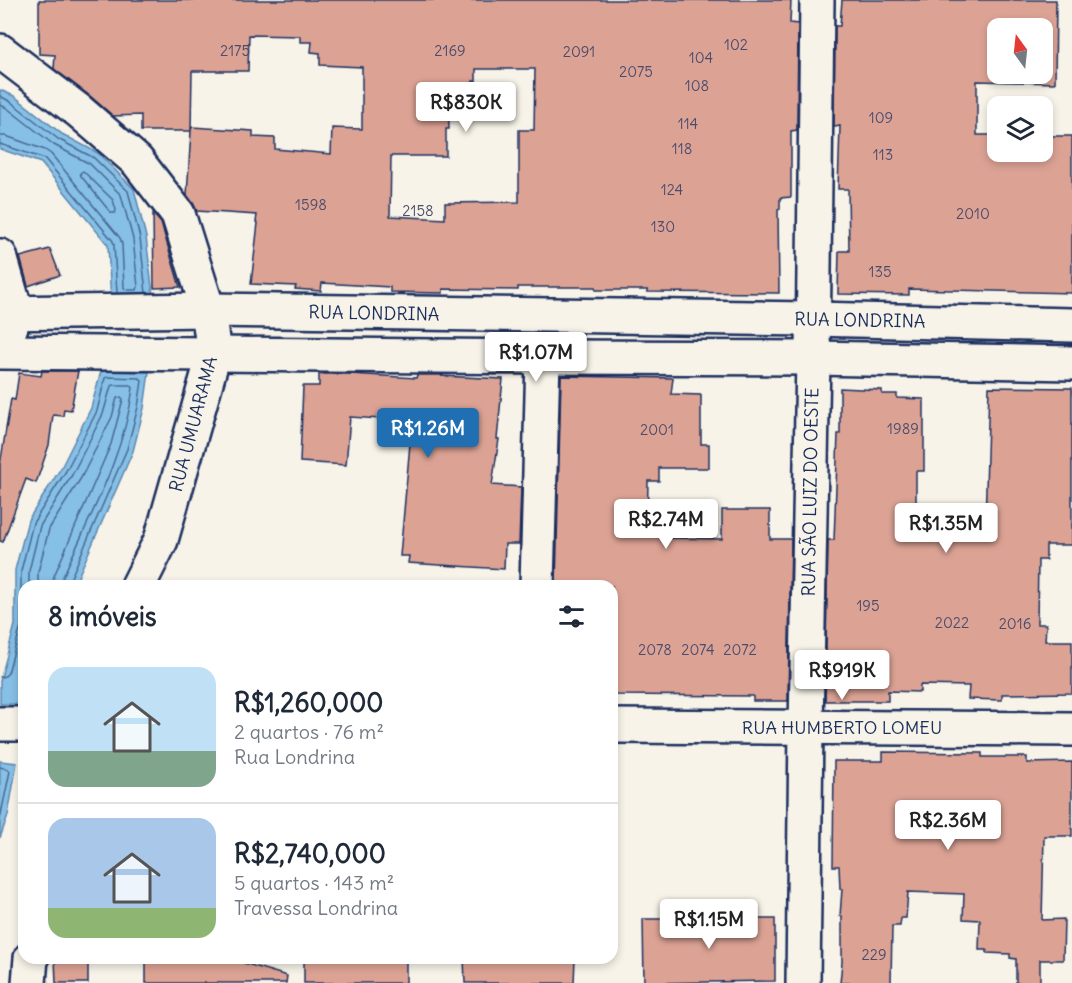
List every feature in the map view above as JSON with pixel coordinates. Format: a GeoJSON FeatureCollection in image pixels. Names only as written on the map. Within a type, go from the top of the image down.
{"type":"FeatureCollection","features":[{"type":"Feature","properties":{"kind":"street","name":"RUA SÃO LUIZ DO OESTE"},"geometry":{"type":"LineString","coordinates":[[803,983],[817,0]]}},
{"type":"Feature","properties":{"kind":"street","name":"RUA UMUARAMA"},"geometry":{"type":"LineString","coordinates":[[0,51],[79,111],[137,161],[178,214],[208,310],[214,354],[161,540],[141,580]]}},
{"type":"Feature","properties":{"kind":"street"},"geometry":{"type":"LineString","coordinates":[[0,256],[8,313],[1,356],[214,354],[813,358],[1072,363]]}},
{"type":"Feature","properties":{"kind":"street","name":"RUA LONDRINA"},"geometry":{"type":"LineString","coordinates":[[8,313],[208,310],[1072,325]]}},
{"type":"Feature","properties":{"kind":"street"},"geometry":{"type":"LineString","coordinates":[[537,580],[543,357]]}},
{"type":"Feature","properties":{"kind":"street"},"geometry":{"type":"LineString","coordinates":[[0,724],[18,724]]}},
{"type":"Feature","properties":{"kind":"street","name":"RUA HUMBERTO LOMEU"},"geometry":{"type":"LineString","coordinates":[[618,726],[1072,729]]}},
{"type":"Feature","properties":{"kind":"street"},"geometry":{"type":"LineString","coordinates":[[29,983],[31,964]]}},
{"type":"Feature","properties":{"kind":"water"},"geometry":{"type":"Polygon","coordinates":[[[0,90],[14,96],[62,134],[98,153],[134,189],[146,237],[154,304],[111,303],[108,245],[41,163],[0,149],[0,90]]]}},
{"type":"Feature","properties":{"kind":"water"},"geometry":{"type":"Polygon","coordinates":[[[101,371],[149,372],[144,408],[133,451],[77,580],[18,580],[18,704],[0,704],[0,681],[15,625],[15,570],[28,520],[61,468],[91,408],[101,371]]]}},
{"type":"Feature","properties":{"kind":"water"},"geometry":{"type":"Polygon","coordinates":[[[0,761],[17,763],[8,815],[0,838],[0,761]]]}},
{"type":"Feature","properties":{"kind":"building"},"geometry":{"type":"Polygon","coordinates":[[[39,0],[791,0],[790,23],[798,24],[797,130],[791,131],[791,197],[780,198],[780,209],[778,210],[779,293],[647,292],[648,290],[596,290],[595,287],[518,287],[518,290],[443,289],[443,293],[390,292],[390,287],[322,283],[321,291],[295,289],[296,286],[251,284],[257,215],[197,211],[187,195],[191,131],[141,131],[141,115],[113,116],[54,69],[55,55],[39,54],[39,0]],[[249,35],[248,71],[192,71],[191,130],[192,127],[253,131],[253,137],[275,138],[275,149],[331,154],[332,128],[362,129],[362,67],[320,65],[320,53],[311,52],[312,42],[300,42],[300,36],[249,35]],[[476,69],[473,94],[448,94],[449,129],[446,129],[446,156],[391,156],[390,216],[445,219],[445,203],[519,202],[519,130],[534,130],[535,69],[476,69]]]}},
{"type":"Feature","properties":{"kind":"building"},"geometry":{"type":"Polygon","coordinates":[[[842,0],[1056,0],[1055,83],[1053,83],[1053,18],[987,18],[987,81],[977,81],[977,135],[987,135],[987,162],[1053,162],[1053,136],[1072,136],[1072,293],[909,289],[909,295],[838,294],[839,251],[849,251],[848,189],[838,189],[840,126],[834,127],[835,26],[840,26],[842,0]]]}},
{"type":"Feature","properties":{"kind":"building"},"geometry":{"type":"Polygon","coordinates":[[[153,214],[161,223],[180,287],[154,288],[153,214]]]}},
{"type":"Feature","properties":{"kind":"building"},"geometry":{"type":"Polygon","coordinates":[[[50,249],[60,275],[28,286],[20,257],[50,249]]]}},
{"type":"Feature","properties":{"kind":"building"},"geometry":{"type":"Polygon","coordinates":[[[42,371],[78,371],[71,410],[64,409],[63,416],[53,415],[49,445],[36,483],[26,479],[3,542],[0,541],[0,465],[11,399],[15,400],[19,373],[41,376],[42,371]]]}},
{"type":"Feature","properties":{"kind":"building"},"geometry":{"type":"Polygon","coordinates":[[[319,374],[416,378],[417,375],[443,375],[503,379],[497,439],[499,439],[492,485],[521,487],[519,544],[505,544],[504,569],[408,563],[409,556],[400,556],[412,421],[350,417],[346,465],[300,462],[303,386],[319,386],[319,374]]]}},
{"type":"Feature","properties":{"kind":"building"},"geometry":{"type":"Polygon","coordinates":[[[561,376],[673,378],[671,394],[701,395],[701,444],[709,444],[709,468],[659,468],[659,481],[648,481],[647,533],[671,532],[671,538],[722,539],[722,510],[770,510],[770,539],[791,539],[788,701],[753,701],[753,696],[618,695],[618,580],[556,580],[561,376]]]}},
{"type":"Feature","properties":{"kind":"building"},"geometry":{"type":"Polygon","coordinates":[[[989,387],[1072,388],[1072,545],[1046,545],[1046,560],[1038,560],[1037,624],[1046,624],[1045,641],[1072,641],[1072,693],[1002,694],[1002,700],[968,699],[969,686],[920,685],[920,692],[888,691],[888,701],[825,701],[828,540],[834,540],[838,434],[840,434],[840,388],[882,390],[882,394],[897,394],[897,398],[924,399],[924,471],[916,471],[916,520],[985,524],[989,387]]]}},
{"type":"Feature","properties":{"kind":"building"},"geometry":{"type":"Polygon","coordinates":[[[883,752],[982,753],[982,757],[1027,757],[1027,763],[1072,762],[1072,836],[1044,836],[1042,920],[1064,919],[1063,960],[1040,960],[1040,983],[1016,983],[1016,959],[1010,958],[1010,954],[987,953],[987,950],[979,950],[980,920],[963,919],[964,894],[908,892],[906,918],[901,918],[900,926],[892,926],[891,983],[840,983],[842,889],[840,889],[839,866],[833,866],[834,761],[883,761],[883,752]]]}},
{"type":"Feature","properties":{"kind":"building"},"geometry":{"type":"Polygon","coordinates":[[[643,919],[775,919],[775,981],[644,983],[643,919]]]}},
{"type":"Feature","properties":{"kind":"building"},"geometry":{"type":"Polygon","coordinates":[[[55,964],[88,964],[88,983],[56,983],[55,964]]]}},
{"type":"Feature","properties":{"kind":"building"},"geometry":{"type":"Polygon","coordinates":[[[146,964],[247,964],[287,976],[286,983],[146,983],[146,964]]]}},
{"type":"Feature","properties":{"kind":"building"},"geometry":{"type":"Polygon","coordinates":[[[304,964],[406,964],[406,983],[304,983],[304,964]]]}},
{"type":"Feature","properties":{"kind":"building"},"geometry":{"type":"Polygon","coordinates":[[[464,964],[575,964],[574,983],[465,983],[464,964]]]}}]}
